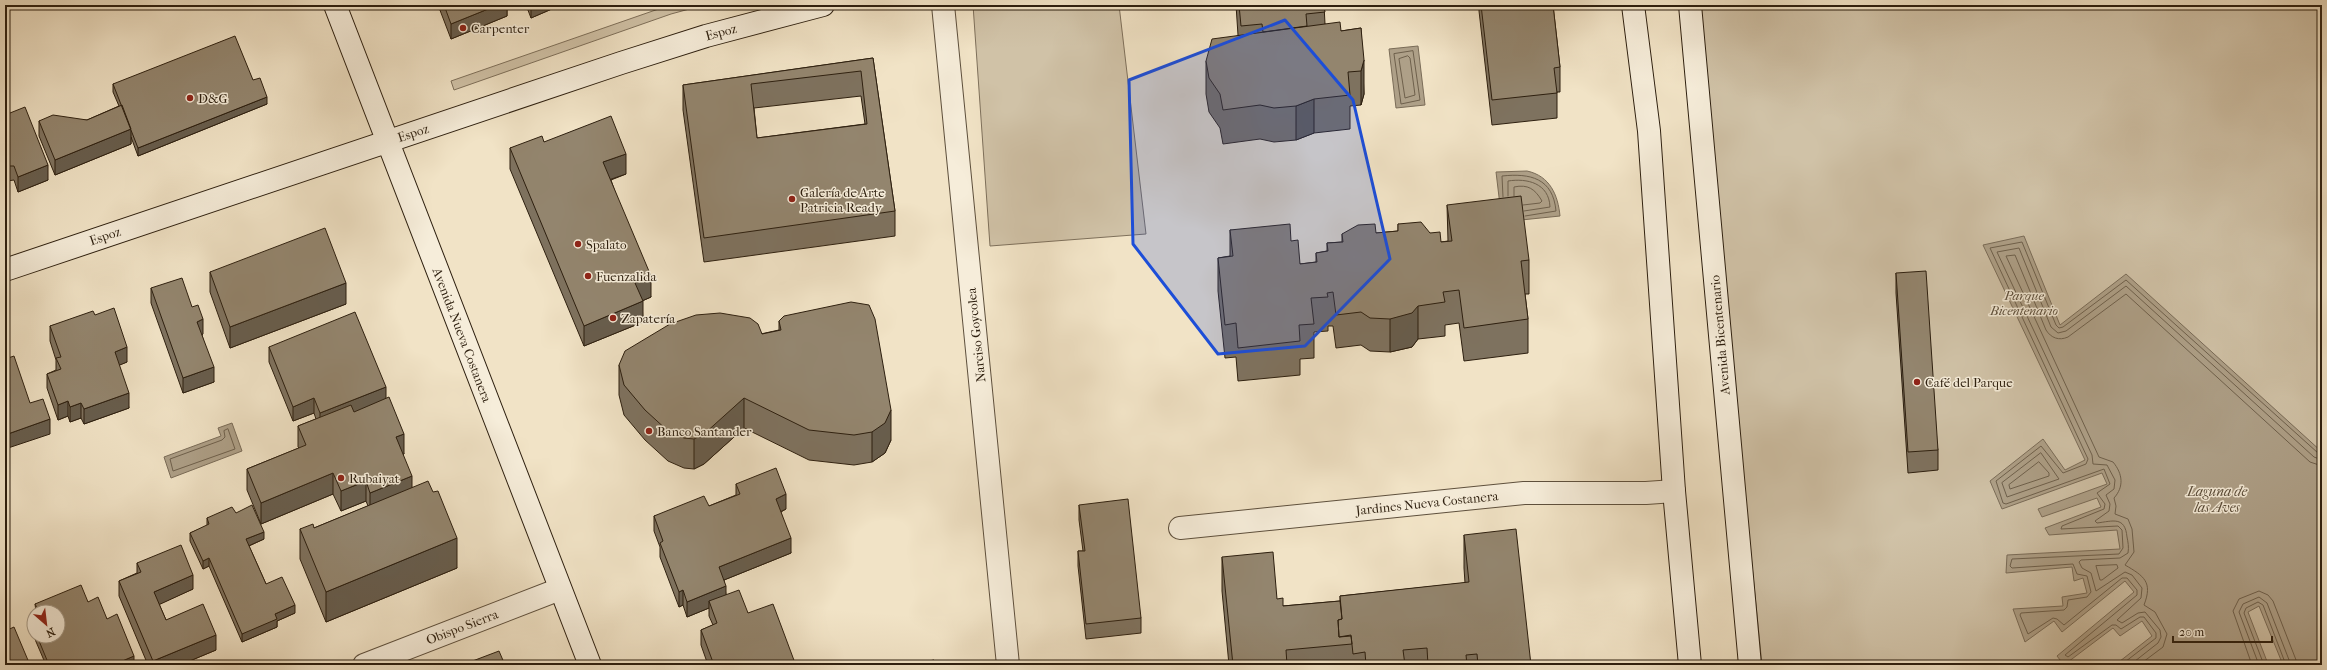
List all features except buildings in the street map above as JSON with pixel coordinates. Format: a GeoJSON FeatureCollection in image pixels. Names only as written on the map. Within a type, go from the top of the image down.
{"type":"FeatureCollection","features":[{"type":"Feature","properties":{"kind":"street","name":"Avenida Nueva Costanera"},"geometry":{"type":"LineString","coordinates":[[335,5],[590,665]]}},
{"type":"Feature","properties":{"kind":"street","name":"Espoz"},"geometry":{"type":"LineString","coordinates":[[5,270],[706,36],[823,5]]}},
{"type":"Feature","properties":{"kind":"street","name":"Narciso Goycolea"},"geometry":{"type":"LineString","coordinates":[[943,5],[1008,665]]}},
{"type":"Feature","properties":{"kind":"street"},"geometry":{"type":"LineString","coordinates":[[1633,5],[1649,131],[1674,491],[1690,665]]}},
{"type":"Feature","properties":{"kind":"street","name":"Avenida Bicentenario"},"geometry":{"type":"LineString","coordinates":[[1690,5],[1750,665]]}},
{"type":"Feature","properties":{"kind":"street","name":"Jardines Nueva Costanera"},"geometry":{"type":"LineString","coordinates":[[1180,528],[1524,493],[1646,493],[1674,491]]}},
{"type":"Feature","properties":{"kind":"street","name":"Obispo Sierra"},"geometry":{"type":"LineString","coordinates":[[364,665],[560,589]]}},
{"type":"Feature","properties":{"kind":"highlighted area"},"geometry":{"type":"Polygon","coordinates":[[[1285,20],[1353,100],[1390,259],[1305,346],[1218,354],[1133,244],[1129,80],[1285,20]]]}},
{"type":"Feature","properties":{"kind":"green space"},"geometry":{"type":"Polygon","coordinates":[[[670,5],[704,5],[671,14],[454,90],[451,81],[670,5]]]}},
{"type":"Feature","properties":{"kind":"green space"},"geometry":{"type":"Polygon","coordinates":[[[973,5],[1119,5],[1146,234],[990,246],[973,5]]]}},
{"type":"Feature","properties":{"kind":"green space","name":"Parque Bicentenario"},"geometry":{"type":"Polygon","coordinates":[[[1696,5],[2322,5],[2322,665],[1762,665],[1696,5]]]}},
{"type":"Feature","properties":{"kind":"water"},"geometry":{"type":"Polygon","coordinates":[[[1418,46],[1425,105],[1396,108],[1389,49],[1418,46]]]}},
{"type":"Feature","properties":{"kind":"water"},"geometry":{"type":"Polygon","coordinates":[[[1527,171],[1542,177],[1547,182],[1555,194],[1560,216],[1502,222],[1496,172],[1527,171]]]}},
{"type":"Feature","properties":{"kind":"water","name":"Laguna de las Aves"},"geometry":{"type":"Polygon","coordinates":[[[2024,236],[2060,325],[2126,274],[2322,452],[2322,665],[2283,665],[2259,606],[2248,612],[2268,664],[2115,665],[2152,636],[2142,621],[2120,636],[2113,628],[2064,665],[2057,656],[2134,592],[2125,581],[2062,632],[2054,621],[2025,642],[2013,609],[2063,606],[2062,597],[2087,593],[2083,578],[2074,581],[2072,567],[2006,573],[2007,555],[2120,549],[2117,530],[2049,535],[2045,528],[2101,507],[2097,498],[2042,517],[2038,509],[2107,484],[2102,473],[2002,509],[1990,481],[2043,439],[2065,470],[2085,460],[1983,245],[2024,236]]]}},
{"type":"Feature","properties":{"kind":"water"},"geometry":{"type":"Polygon","coordinates":[[[232,423],[242,451],[171,478],[164,457],[221,436],[218,428],[232,423]]]}},
{"type":"Feature","properties":{"kind":"place","name":"Carpenter"},"geometry":{"type":"Point","coordinates":[463,28]}},
{"type":"Feature","properties":{"kind":"place","name":"D&G"},"geometry":{"type":"Point","coordinates":[190,98]}},
{"type":"Feature","properties":{"kind":"place","name":"Galería de Arte Patricia Ready"},"geometry":{"type":"Point","coordinates":[792,199]}},
{"type":"Feature","properties":{"kind":"place","name":"Spalato"},"geometry":{"type":"Point","coordinates":[578,244]}},
{"type":"Feature","properties":{"kind":"place","name":"Fuenzalida"},"geometry":{"type":"Point","coordinates":[588,276]}},
{"type":"Feature","properties":{"kind":"place","name":"Zapatería"},"geometry":{"type":"Point","coordinates":[613,318]}},
{"type":"Feature","properties":{"kind":"place","name":"Café del Parque"},"geometry":{"type":"Point","coordinates":[1917,382]}},
{"type":"Feature","properties":{"kind":"place","name":"Banco Santander"},"geometry":{"type":"Point","coordinates":[649,431]}},
{"type":"Feature","properties":{"kind":"place","name":"Rubaiyat"},"geometry":{"type":"Point","coordinates":[341,478]}}]}
